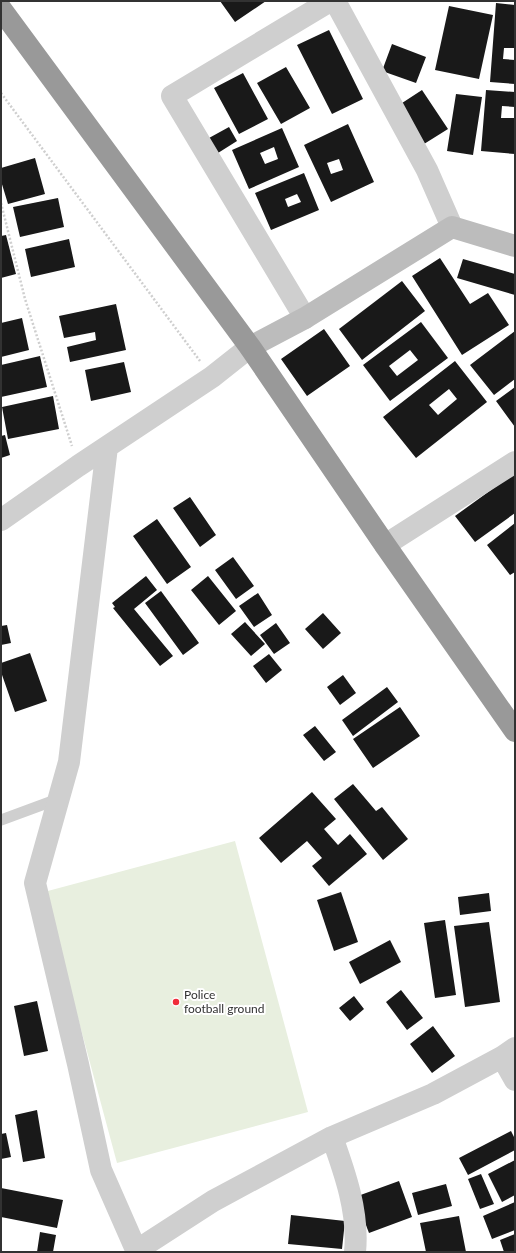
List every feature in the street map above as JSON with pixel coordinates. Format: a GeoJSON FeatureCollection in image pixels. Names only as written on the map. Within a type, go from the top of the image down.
{"type":"FeatureCollection","features":[{"type":"Feature","properties":{"kind":"highway"},"geometry":{"type":"LineString","coordinates":[[3,18],[250,347],[385,545],[515,731]]}},
{"type":"Feature","properties":{"kind":"street"},"geometry":{"type":"LineString","coordinates":[[305,318],[172,96],[330,1]]}},
{"type":"Feature","properties":{"kind":"street"},"geometry":{"type":"LineString","coordinates":[[335,1],[427,170],[452,227]]}},
{"type":"Feature","properties":{"kind":"street"},"geometry":{"type":"LineString","coordinates":[[1,520],[78,466],[212,377],[250,347],[305,318],[452,227],[515,246]]}},
{"type":"Feature","properties":{"kind":"street"},"geometry":{"type":"LineString","coordinates":[[107,447],[70,762],[35,883],[78,1064],[101,1170],[144,1250],[213,1201],[332,1137],[433,1094],[508,1052],[515,1080]]}},
{"type":"Feature","properties":{"kind":"street"},"geometry":{"type":"LineString","coordinates":[[385,545],[515,462]]}},
{"type":"Feature","properties":{"kind":"street"},"geometry":{"type":"LineString","coordinates":[[332,1137],[348,1184],[356,1238],[355,1252]]}},
{"type":"Feature","properties":{"kind":"lane"},"geometry":{"type":"LineString","coordinates":[[1,820],[59,799]]}},
{"type":"Feature","properties":{"kind":"path"},"geometry":{"type":"LineString","coordinates":[[1,93],[212,377]]}},
{"type":"Feature","properties":{"kind":"path"},"geometry":{"type":"LineString","coordinates":[[1,203],[25,299],[78,466]]}},
{"type":"Feature","properties":{"kind":"green space","name":"Police football ground"},"geometry":{"type":"Polygon","coordinates":[[[235,841],[308,1112],[117,1163],[44,892],[235,841]]]}},
{"type":"Feature","properties":{"kind":"building"},"geometry":{"type":"Polygon","coordinates":[[[220,1],[266,1],[235,22],[220,1]]]}},
{"type":"Feature","properties":{"kind":"building"},"geometry":{"type":"Polygon","coordinates":[[[496,3],[515,5],[515,48],[504,48],[503,59],[515,60],[515,84],[490,82],[496,3]]]}},
{"type":"Feature","properties":{"kind":"building"},"geometry":{"type":"Polygon","coordinates":[[[449,6],[493,15],[479,79],[435,70],[449,6]]]}},
{"type":"Feature","properties":{"kind":"building"},"geometry":{"type":"Polygon","coordinates":[[[329,30],[363,99],[332,114],[297,45],[329,30]]]}},
{"type":"Feature","properties":{"kind":"building"},"geometry":{"type":"Polygon","coordinates":[[[392,44],[426,57],[416,83],[382,71],[392,44]]]}},
{"type":"Feature","properties":{"kind":"building"},"geometry":{"type":"Polygon","coordinates":[[[286,67],[310,108],[281,124],[257,83],[286,67]]]}},
{"type":"Feature","properties":{"kind":"building"},"geometry":{"type":"Polygon","coordinates":[[[243,73],[268,119],[239,134],[214,88],[243,73]]]}},
{"type":"Feature","properties":{"kind":"building"},"geometry":{"type":"Polygon","coordinates":[[[422,90],[448,129],[424,144],[399,105],[422,90]]]}},
{"type":"Feature","properties":{"kind":"building"},"geometry":{"type":"Polygon","coordinates":[[[486,90],[515,92],[515,107],[502,106],[501,118],[515,118],[515,154],[481,151],[486,90]]]}},
{"type":"Feature","properties":{"kind":"building"},"geometry":{"type":"Polygon","coordinates":[[[456,94],[482,97],[473,155],[447,151],[456,94]]]}},
{"type":"Feature","properties":{"kind":"building"},"geometry":{"type":"Polygon","coordinates":[[[348,124],[374,182],[331,202],[304,145],[348,124]],[[339,159],[327,163],[331,174],[343,170],[339,159]]]}},
{"type":"Feature","properties":{"kind":"building"},"geometry":{"type":"Polygon","coordinates":[[[229,127],[237,141],[218,153],[209,138],[229,127]]]}},
{"type":"Feature","properties":{"kind":"building"},"geometry":{"type":"Polygon","coordinates":[[[282,128],[299,167],[249,189],[232,150],[282,128]],[[274,147],[260,153],[265,164],[278,159],[274,147]]]}},
{"type":"Feature","properties":{"kind":"building"},"geometry":{"type":"Polygon","coordinates":[[[35,158],[45,194],[8,204],[1,181],[1,168],[35,158]]]}},
{"type":"Feature","properties":{"kind":"building"},"geometry":{"type":"Polygon","coordinates":[[[304,173],[319,210],[271,230],[255,193],[304,173]],[[297,194],[285,199],[288,207],[301,202],[297,194]]]}},
{"type":"Feature","properties":{"kind":"building"},"geometry":{"type":"Polygon","coordinates":[[[58,198],[64,227],[20,237],[13,207],[58,198]]]}},
{"type":"Feature","properties":{"kind":"building"},"geometry":{"type":"Polygon","coordinates":[[[6,235],[16,274],[1,278],[1,236],[6,235]]]}},
{"type":"Feature","properties":{"kind":"building"},"geometry":{"type":"Polygon","coordinates":[[[69,239],[75,267],[31,277],[25,249],[69,239]]]}},
{"type":"Feature","properties":{"kind":"building"},"geometry":{"type":"Polygon","coordinates":[[[440,258],[470,304],[488,293],[509,325],[462,355],[412,276],[440,258]]]}},
{"type":"Feature","properties":{"kind":"building"},"geometry":{"type":"Polygon","coordinates":[[[463,259],[515,274],[515,295],[457,278],[463,259]]]}},
{"type":"Feature","properties":{"kind":"building"},"geometry":{"type":"Polygon","coordinates":[[[402,281],[425,311],[362,360],[339,329],[402,281]]]}},
{"type":"Feature","properties":{"kind":"building"},"geometry":{"type":"Polygon","coordinates":[[[116,304],[126,350],[70,362],[67,347],[96,340],[95,332],[64,338],[59,316],[116,304]]]}},
{"type":"Feature","properties":{"kind":"building"},"geometry":{"type":"Polygon","coordinates":[[[22,318],[29,350],[1,357],[1,323],[22,318]]]}},
{"type":"Feature","properties":{"kind":"building"},"geometry":{"type":"Polygon","coordinates":[[[421,322],[448,358],[390,401],[363,365],[421,322]],[[410,350],[389,366],[397,376],[418,360],[410,350]]]}},
{"type":"Feature","properties":{"kind":"building"},"geometry":{"type":"Polygon","coordinates":[[[324,329],[350,366],[307,396],[281,359],[324,329]]]}},
{"type":"Feature","properties":{"kind":"building"},"geometry":{"type":"Polygon","coordinates":[[[515,331],[515,379],[494,395],[470,365],[515,331]]]}},
{"type":"Feature","properties":{"kind":"building"},"geometry":{"type":"Polygon","coordinates":[[[40,356],[47,387],[1,397],[1,365],[40,356]]]}},
{"type":"Feature","properties":{"kind":"building"},"geometry":{"type":"Polygon","coordinates":[[[455,361],[487,402],[416,458],[383,417],[455,361]],[[449,389],[429,405],[438,415],[457,399],[449,389]]]}},
{"type":"Feature","properties":{"kind":"building"},"geometry":{"type":"Polygon","coordinates":[[[124,362],[131,392],[91,401],[85,370],[124,362]]]}},
{"type":"Feature","properties":{"kind":"building"},"geometry":{"type":"Polygon","coordinates":[[[515,387],[515,427],[496,401],[515,387]]]}},
{"type":"Feature","properties":{"kind":"building"},"geometry":{"type":"Polygon","coordinates":[[[53,396],[59,429],[8,439],[2,407],[53,396]]]}},
{"type":"Feature","properties":{"kind":"building"},"geometry":{"type":"Polygon","coordinates":[[[5,435],[10,455],[1,458],[1,436],[5,435]]]}},
{"type":"Feature","properties":{"kind":"building"},"geometry":{"type":"Polygon","coordinates":[[[513,474],[515,476],[515,513],[475,542],[455,516],[513,474]]]}},
{"type":"Feature","properties":{"kind":"building"},"geometry":{"type":"Polygon","coordinates":[[[190,497],[216,535],[200,547],[173,508],[190,497]]]}},
{"type":"Feature","properties":{"kind":"building"},"geometry":{"type":"Polygon","coordinates":[[[157,519],[191,567],[167,584],[133,536],[157,519]]]}},
{"type":"Feature","properties":{"kind":"building"},"geometry":{"type":"Polygon","coordinates":[[[515,523],[515,572],[510,575],[487,545],[515,523]]]}},
{"type":"Feature","properties":{"kind":"building"},"geometry":{"type":"Polygon","coordinates":[[[233,557],[254,586],[236,599],[215,570],[233,557]]]}},
{"type":"Feature","properties":{"kind":"building"},"geometry":{"type":"Polygon","coordinates":[[[146,576],[157,590],[134,609],[173,656],[160,666],[113,608],[115,607],[112,603],[146,576]]]}},
{"type":"Feature","properties":{"kind":"building"},"geometry":{"type":"Polygon","coordinates":[[[208,576],[236,611],[219,625],[191,590],[208,576]]]}},
{"type":"Feature","properties":{"kind":"building"},"geometry":{"type":"Polygon","coordinates":[[[161,591],[199,643],[183,655],[145,603],[161,591]]]}},
{"type":"Feature","properties":{"kind":"building"},"geometry":{"type":"Polygon","coordinates":[[[258,593],[272,615],[254,627],[239,606],[258,593]]]}},
{"type":"Feature","properties":{"kind":"building"},"geometry":{"type":"Polygon","coordinates":[[[323,613],[341,633],[323,649],[305,629],[323,613]]]}},
{"type":"Feature","properties":{"kind":"building"},"geometry":{"type":"Polygon","coordinates":[[[245,622],[265,644],[251,656],[231,634],[245,622]]]}},
{"type":"Feature","properties":{"kind":"building"},"geometry":{"type":"Polygon","coordinates":[[[276,623],[290,643],[274,654],[260,635],[276,623]]]}},
{"type":"Feature","properties":{"kind":"building"},"geometry":{"type":"Polygon","coordinates":[[[7,625],[11,643],[1,645],[1,626],[7,625]]]}},
{"type":"Feature","properties":{"kind":"building"},"geometry":{"type":"Polygon","coordinates":[[[30,653],[47,701],[15,712],[1,672],[1,663],[30,653]]]}},
{"type":"Feature","properties":{"kind":"building"},"geometry":{"type":"Polygon","coordinates":[[[269,654],[282,670],[266,683],[253,666],[269,654]]]}},
{"type":"Feature","properties":{"kind":"building"},"geometry":{"type":"Polygon","coordinates":[[[343,675],[356,693],[340,705],[327,687],[343,675]]]}},
{"type":"Feature","properties":{"kind":"building"},"geometry":{"type":"Polygon","coordinates":[[[387,687],[398,702],[353,736],[342,720],[387,687]]]}},
{"type":"Feature","properties":{"kind":"building"},"geometry":{"type":"Polygon","coordinates":[[[400,707],[420,736],[373,768],[353,739],[400,707]]]}},
{"type":"Feature","properties":{"kind":"building"},"geometry":{"type":"Polygon","coordinates":[[[315,726],[336,752],[324,761],[303,735],[315,726]]]}},
{"type":"Feature","properties":{"kind":"building"},"geometry":{"type":"Polygon","coordinates":[[[353,784],[376,811],[382,807],[408,839],[383,860],[334,799],[353,784]]]}},
{"type":"Feature","properties":{"kind":"building"},"geometry":{"type":"Polygon","coordinates":[[[312,792],[336,819],[324,829],[338,845],[350,834],[367,854],[329,886],[312,866],[322,858],[307,841],[281,863],[259,838],[312,792]]]}},
{"type":"Feature","properties":{"kind":"building"},"geometry":{"type":"Polygon","coordinates":[[[341,892],[358,942],[334,951],[317,900],[341,892]]]}},
{"type":"Feature","properties":{"kind":"building"},"geometry":{"type":"Polygon","coordinates":[[[489,893],[491,911],[460,915],[458,897],[489,893]]]}},
{"type":"Feature","properties":{"kind":"building"},"geometry":{"type":"Polygon","coordinates":[[[445,920],[456,995],[435,998],[424,923],[445,920]]]}},
{"type":"Feature","properties":{"kind":"building"},"geometry":{"type":"Polygon","coordinates":[[[489,922],[500,1002],[465,1007],[454,926],[489,922]]]}},
{"type":"Feature","properties":{"kind":"building"},"geometry":{"type":"Polygon","coordinates":[[[390,940],[401,962],[360,984],[349,962],[390,940]]]}},
{"type":"Feature","properties":{"kind":"building"},"geometry":{"type":"Polygon","coordinates":[[[401,990],[423,1018],[407,1030],[386,1002],[401,990]]]}},
{"type":"Feature","properties":{"kind":"building"},"geometry":{"type":"Polygon","coordinates":[[[354,996],[364,1009],[350,1021],[339,1008],[354,996]]]}},
{"type":"Feature","properties":{"kind":"building"},"geometry":{"type":"Polygon","coordinates":[[[37,1001],[48,1051],[24,1056],[14,1006],[37,1001]]]}},
{"type":"Feature","properties":{"kind":"building"},"geometry":{"type":"Polygon","coordinates":[[[433,1026],[455,1056],[432,1073],[410,1044],[433,1026]]]}},
{"type":"Feature","properties":{"kind":"building"},"geometry":{"type":"Polygon","coordinates":[[[37,1110],[45,1158],[23,1162],[15,1115],[37,1110]]]}},
{"type":"Feature","properties":{"kind":"building"},"geometry":{"type":"Polygon","coordinates":[[[511,1131],[515,1139],[515,1150],[468,1175],[459,1158],[511,1131]]]}},
{"type":"Feature","properties":{"kind":"building"},"geometry":{"type":"Polygon","coordinates":[[[6,1133],[11,1157],[1,1159],[1,1134],[6,1133]]]}},
{"type":"Feature","properties":{"kind":"building"},"geometry":{"type":"Polygon","coordinates":[[[515,1160],[515,1195],[502,1202],[488,1174],[515,1160]]]}},
{"type":"Feature","properties":{"kind":"building"},"geometry":{"type":"Polygon","coordinates":[[[481,1174],[494,1204],[480,1209],[468,1179],[481,1174]]]}},
{"type":"Feature","properties":{"kind":"building"},"geometry":{"type":"Polygon","coordinates":[[[399,1181],[412,1217],[369,1233],[355,1197],[399,1181]]]}},
{"type":"Feature","properties":{"kind":"building"},"geometry":{"type":"Polygon","coordinates":[[[446,1184],[452,1206],[418,1215],[412,1193],[446,1184]]]}},
{"type":"Feature","properties":{"kind":"building"},"geometry":{"type":"Polygon","coordinates":[[[1,1188],[63,1200],[57,1228],[1,1217],[1,1188]]]}},
{"type":"Feature","properties":{"kind":"building"},"geometry":{"type":"Polygon","coordinates":[[[515,1202],[515,1230],[492,1239],[483,1216],[515,1202]]]}},
{"type":"Feature","properties":{"kind":"building"},"geometry":{"type":"Polygon","coordinates":[[[291,1215],[345,1221],[342,1249],[288,1244],[291,1215]]]}},
{"type":"Feature","properties":{"kind":"building"},"geometry":{"type":"Polygon","coordinates":[[[459,1216],[466,1252],[426,1252],[420,1223],[459,1216]]]}},
{"type":"Feature","properties":{"kind":"building"},"geometry":{"type":"Polygon","coordinates":[[[40,1232],[56,1235],[53,1252],[37,1252],[40,1232]]]}},
{"type":"Feature","properties":{"kind":"building"},"geometry":{"type":"Polygon","coordinates":[[[515,1234],[515,1252],[504,1252],[500,1240],[515,1234]]]}},
{"type":"Feature","properties":{"kind":"place","name":"Police football ground"},"geometry":{"type":"Point","coordinates":[176,1002]}}]}
